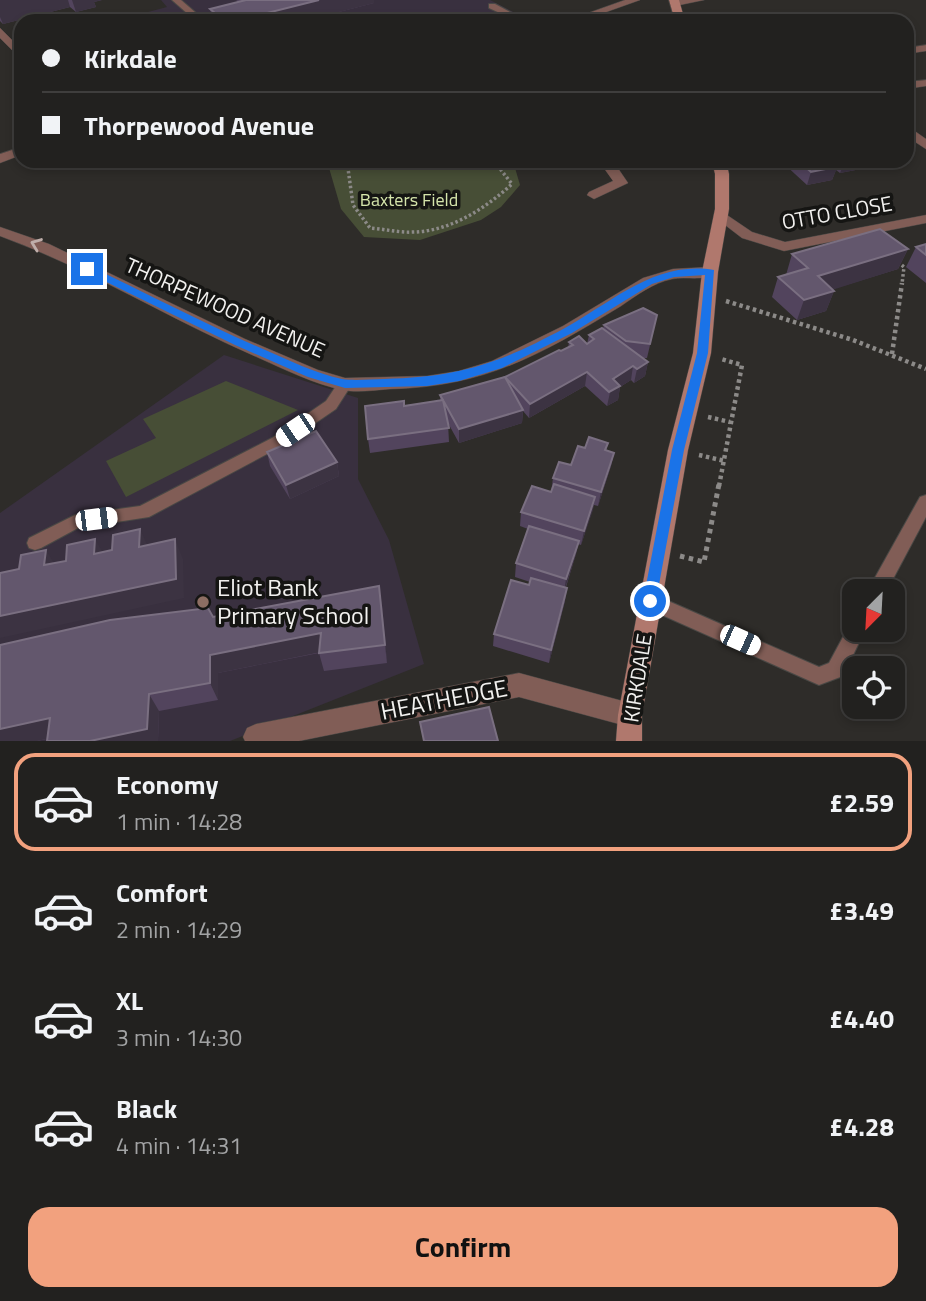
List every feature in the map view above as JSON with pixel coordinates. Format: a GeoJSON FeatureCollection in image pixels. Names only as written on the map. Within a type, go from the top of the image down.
{"type":"FeatureCollection","features":[{"type":"Feature","properties":{"kind":"street"},"geometry":{"type":"LineString","coordinates":[[592,14],[635,0]]}},
{"type":"Feature","properties":{"kind":"street"},"geometry":{"type":"LineString","coordinates":[[675,2],[699,0]]}},
{"type":"Feature","properties":{"kind":"street"},"geometry":{"type":"LineString","coordinates":[[0,32],[14,48]]}},
{"type":"Feature","properties":{"kind":"street"},"geometry":{"type":"LineString","coordinates":[[594,195],[621,183],[611,168]]}},
{"type":"Feature","properties":{"kind":"street","name":"KIRKDALE"},"geometry":{"type":"LineString","coordinates":[[629,741],[630,715],[678,450],[702,353],[710,272],[721,215],[721,168]]}},
{"type":"Feature","properties":{"kind":"street","name":"OTTO CLOSE"},"geometry":{"type":"LineString","coordinates":[[721,215],[747,235],[784,247],[926,219]]}},
{"type":"Feature","properties":{"kind":"street","name":"THORPEWOOD AVENUE"},"geometry":{"type":"LineString","coordinates":[[0,231],[44,247],[263,354],[345,384],[427,382],[459,377],[485,369],[569,330],[649,281],[673,274],[710,272]]}},
{"type":"Feature","properties":{"kind":"street","name":"HEATHEDGE"},"geometry":{"type":"LineString","coordinates":[[256,737],[317,733],[519,685],[630,715]]}},
{"type":"Feature","properties":{"kind":"lane"},"geometry":{"type":"LineString","coordinates":[[176,0],[193,14]]}},
{"type":"Feature","properties":{"kind":"lane"},"geometry":{"type":"LineString","coordinates":[[492,6],[509,14]]}},
{"type":"Feature","properties":{"kind":"lane"},"geometry":{"type":"LineString","coordinates":[[35,543],[75,522],[143,512],[276,442],[331,405],[345,384]]}},
{"type":"Feature","properties":{"kind":"lane"},"geometry":{"type":"LineString","coordinates":[[883,579],[926,502]]}},
{"type":"Feature","properties":{"kind":"lane"},"geometry":{"type":"LineString","coordinates":[[650,601],[818,676],[836,670],[850,642]]}},
{"type":"Feature","properties":{"kind":"path"},"geometry":{"type":"LineString","coordinates":[[348,168],[352,205],[370,228],[420,232],[471,216],[496,199],[512,184],[501,168]]}},
{"type":"Feature","properties":{"kind":"path"},"geometry":{"type":"LineString","coordinates":[[892,354],[904,267],[894,258]]}},
{"type":"Feature","properties":{"kind":"path"},"geometry":{"type":"LineString","coordinates":[[708,296],[800,322],[892,354],[926,369]]}},
{"type":"Feature","properties":{"kind":"path"},"geometry":{"type":"LineString","coordinates":[[704,562],[742,365]]}},
{"type":"Feature","properties":{"kind":"shaded area"},"geometry":{"type":"Polygon","coordinates":[[[161,0],[490,0],[517,14],[140,14],[167,7],[161,0]]]}},
{"type":"Feature","properties":{"kind":"shaded area","name":"Eliot Bank Primary School"},"geometry":{"type":"Polygon","coordinates":[[[224,355],[358,398],[358,479],[389,540],[424,664],[230,741],[0,741],[0,513],[224,355]]]}},
{"type":"Feature","properties":{"kind":"green space","name":"Baxters Field"},"geometry":{"type":"Polygon","coordinates":[[[329,168],[515,168],[520,185],[501,207],[481,220],[420,240],[364,237],[341,209],[329,168]]]}},
{"type":"Feature","properties":{"kind":"green space"},"geometry":{"type":"Polygon","coordinates":[[[226,381],[298,410],[126,497],[106,461],[156,438],[143,419],[226,381]]]}},
{"type":"Feature","properties":{"kind":"building"},"geometry":{"type":"Polygon","coordinates":[[[246,0],[319,0],[263,14],[216,14],[210,9],[246,0]]]}},
{"type":"Feature","properties":{"kind":"building"},"geometry":{"type":"Polygon","coordinates":[[[807,168],[831,168],[811,172],[807,168]]]}},
{"type":"Feature","properties":{"kind":"building"},"geometry":{"type":"Polygon","coordinates":[[[880,229],[908,249],[818,276],[834,291],[804,300],[778,277],[808,268],[792,254],[880,229]]]}},
{"type":"Feature","properties":{"kind":"building"},"geometry":{"type":"Polygon","coordinates":[[[926,244],[926,255],[916,247],[926,244]]]}},
{"type":"Feature","properties":{"kind":"building"},"geometry":{"type":"Polygon","coordinates":[[[643,308],[657,315],[650,344],[626,341],[604,325],[643,308]]]}},
{"type":"Feature","properties":{"kind":"building"},"geometry":{"type":"Polygon","coordinates":[[[602,328],[648,362],[637,369],[633,366],[613,379],[620,386],[609,392],[587,372],[530,404],[505,377],[573,345],[569,342],[579,336],[587,344],[594,339],[589,335],[602,328]]]}},
{"type":"Feature","properties":{"kind":"building"},"geometry":{"type":"Polygon","coordinates":[[[505,377],[523,410],[459,429],[440,395],[505,377]]]}},
{"type":"Feature","properties":{"kind":"building"},"geometry":{"type":"Polygon","coordinates":[[[443,400],[449,428],[368,439],[365,406],[404,401],[404,406],[443,400]]]}},
{"type":"Feature","properties":{"kind":"building"},"geometry":{"type":"Polygon","coordinates":[[[316,431],[337,462],[286,485],[267,452],[316,431]]]}},
{"type":"Feature","properties":{"kind":"building"},"geometry":{"type":"Polygon","coordinates":[[[589,437],[608,443],[605,450],[614,453],[601,492],[553,478],[559,462],[571,465],[578,446],[585,448],[589,437]]]}},
{"type":"Feature","properties":{"kind":"building"},"geometry":{"type":"Polygon","coordinates":[[[554,484],[595,497],[584,531],[521,512],[532,486],[551,492],[554,484]]]}},
{"type":"Feature","properties":{"kind":"building"},"geometry":{"type":"Polygon","coordinates":[[[529,526],[579,541],[566,579],[516,563],[529,526]]]}},
{"type":"Feature","properties":{"kind":"building"},"geometry":{"type":"Polygon","coordinates":[[[140,529],[139,547],[175,539],[176,579],[0,616],[0,573],[19,569],[21,555],[46,550],[44,565],[66,561],[67,545],[95,539],[94,554],[112,550],[113,535],[140,529]]]}},
{"type":"Feature","properties":{"kind":"building"},"geometry":{"type":"Polygon","coordinates":[[[531,578],[567,588],[551,650],[494,634],[511,580],[529,585],[531,578]]]}},
{"type":"Feature","properties":{"kind":"building"},"geometry":{"type":"Polygon","coordinates":[[[379,586],[385,645],[319,653],[321,633],[210,655],[210,683],[149,694],[147,729],[90,741],[47,741],[50,718],[0,729],[0,645],[110,620],[208,608],[213,617],[379,586]]]}},
{"type":"Feature","properties":{"kind":"building"},"geometry":{"type":"Polygon","coordinates":[[[489,707],[498,741],[424,741],[420,722],[489,707]]]}},
{"type":"Feature","properties":{"kind":"place","name":"Eliot Bank Primary School"},"geometry":{"type":"Point","coordinates":[203,602]}},
{"type":"Feature","properties":{"kind":"route"},"geometry":{"type":"LineString","coordinates":[[87,269],[239,343],[312,374],[345,384],[427,382],[459,377],[498,365],[569,330],[649,281],[673,274],[710,272],[702,353],[678,450],[650,601]]}}]}
